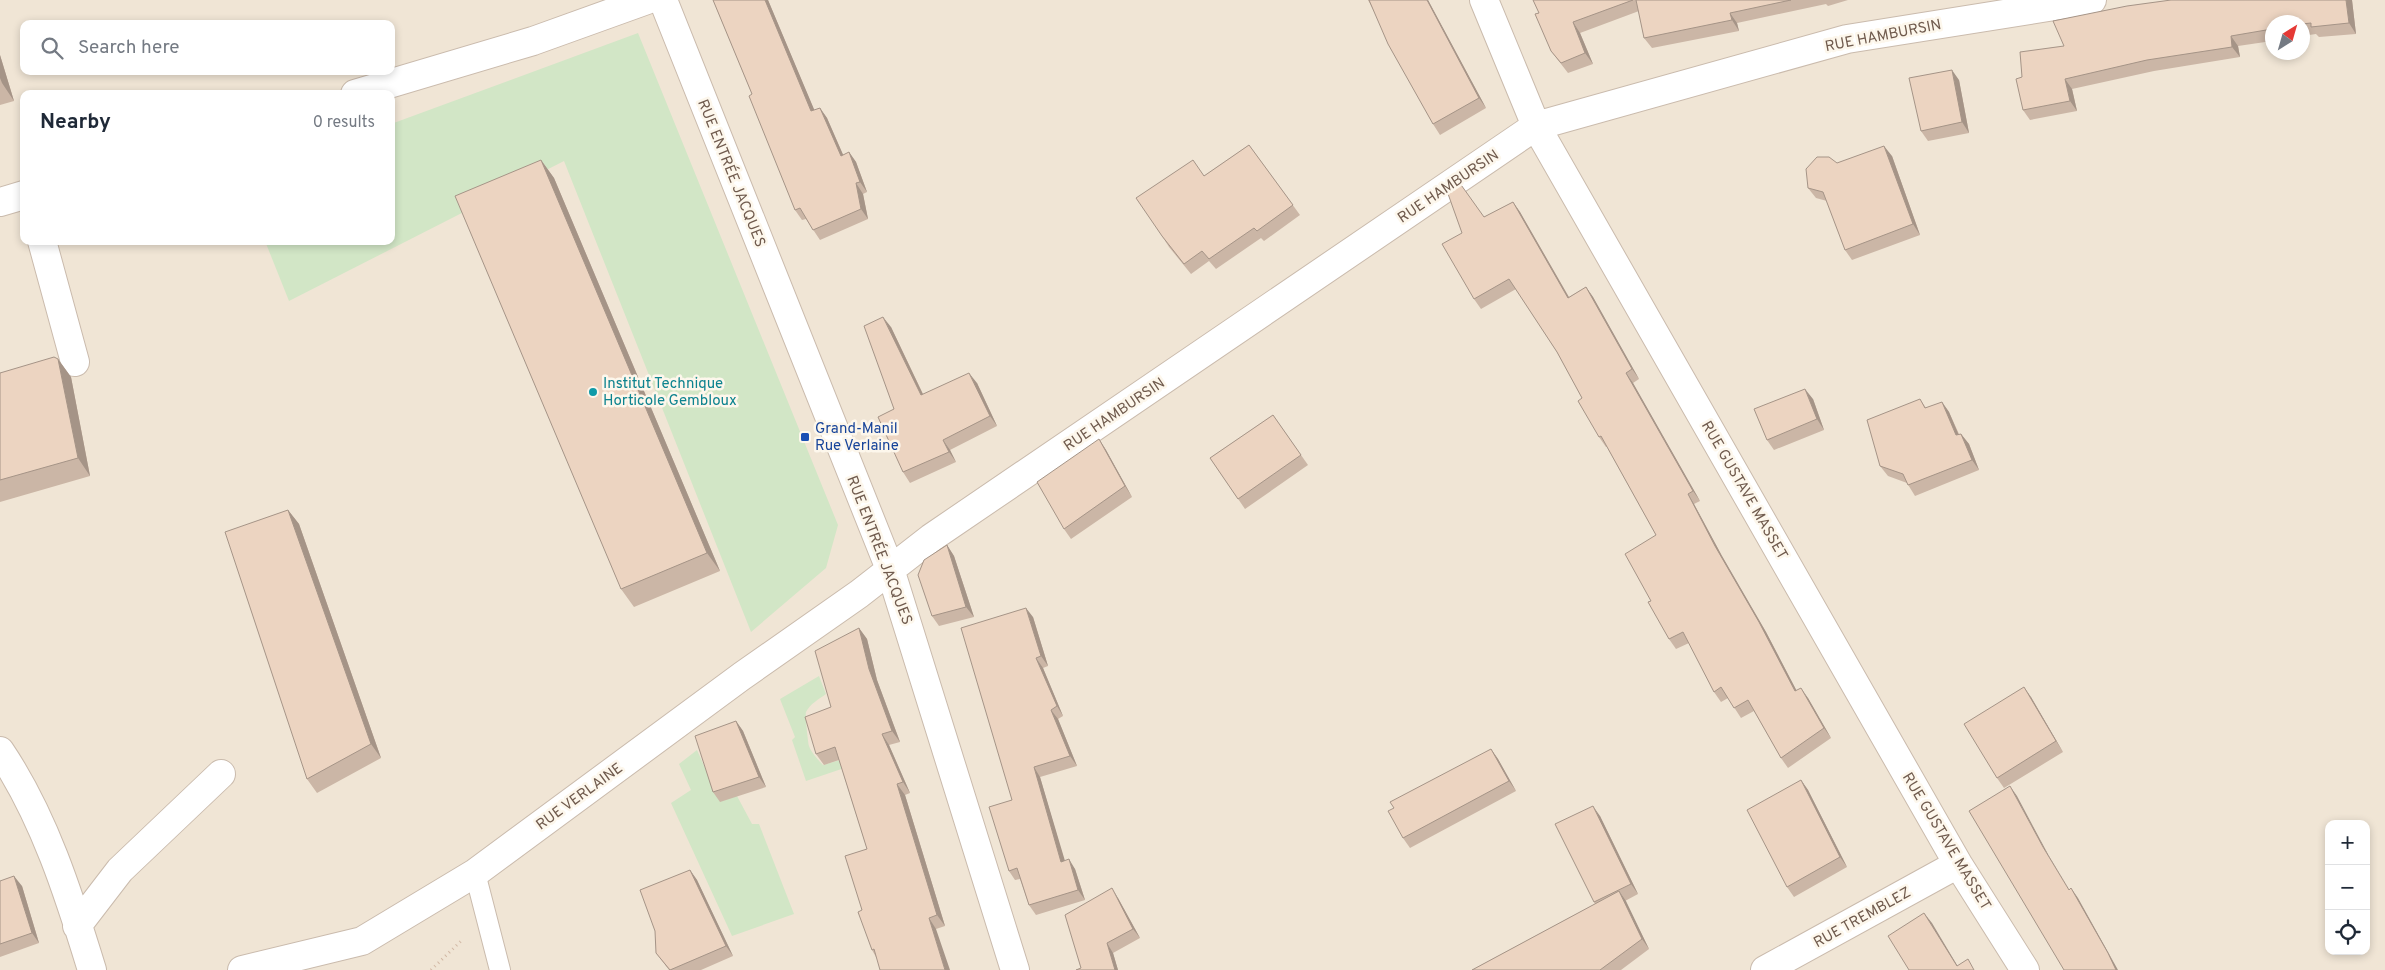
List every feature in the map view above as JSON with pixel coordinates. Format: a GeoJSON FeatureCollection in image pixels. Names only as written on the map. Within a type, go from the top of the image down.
{"type":"FeatureCollection","features":[{"type":"Feature","properties":{"kind":"street"},"geometry":{"type":"LineString","coordinates":[[369,90],[533,41],[647,0]]}},
{"type":"Feature","properties":{"kind":"street","name":"RUE ENTRÉE JACQUES"},"geometry":{"type":"LineString","coordinates":[[663,0],[890,569],[1015,970]]}},
{"type":"Feature","properties":{"kind":"street","name":"RUE GUSTAVE MASSET"},"geometry":{"type":"LineString","coordinates":[[1484,0],[1536,126],[1958,864],[2025,970]]}},
{"type":"Feature","properties":{"kind":"street","name":"RUE HAMBURSIN"},"geometry":{"type":"LineString","coordinates":[[890,569],[931,538],[1536,126],[1847,39],[2092,0]]}},
{"type":"Feature","properties":{"kind":"street"},"geometry":{"type":"LineString","coordinates":[[0,202],[20,196]]}},
{"type":"Feature","properties":{"kind":"street"},"geometry":{"type":"LineString","coordinates":[[43,245],[75,362]]}},
{"type":"Feature","properties":{"kind":"street","name":"RUE VERLAINE"},"geometry":{"type":"LineString","coordinates":[[242,970],[362,942],[475,873],[890,569]]}},
{"type":"Feature","properties":{"kind":"street"},"geometry":{"type":"LineString","coordinates":[[2,761],[26,792],[40,821],[92,970]]}},
{"type":"Feature","properties":{"kind":"street"},"geometry":{"type":"LineString","coordinates":[[77,926],[120,870],[221,774]]}},
{"type":"Feature","properties":{"kind":"street","name":"RUE TREMBLEZ"},"geometry":{"type":"LineString","coordinates":[[1765,970],[1958,864]]}},
{"type":"Feature","properties":{"kind":"lane"},"geometry":{"type":"LineString","coordinates":[[475,873],[500,970]]}},
{"type":"Feature","properties":{"kind":"path"},"geometry":{"type":"LineString","coordinates":[[431,970],[487,917]]}},
{"type":"Feature","properties":{"kind":"shaded area"},"geometry":{"type":"Polygon","coordinates":[[[0,0],[2385,0],[2385,970],[0,970],[0,0]]]}},
{"type":"Feature","properties":{"kind":"green space"},"geometry":{"type":"Polygon","coordinates":[[[638,33],[838,525],[826,568],[751,632],[564,161],[289,301],[267,245],[395,245],[395,123],[638,33]]]}},
{"type":"Feature","properties":{"kind":"green space"},"geometry":{"type":"Polygon","coordinates":[[[819,676],[826,694],[812,704],[806,712],[811,751],[823,765],[864,753],[868,760],[806,781],[792,740],[795,737],[780,699],[819,676]]]}},
{"type":"Feature","properties":{"kind":"green space"},"geometry":{"type":"Polygon","coordinates":[[[697,750],[720,801],[737,796],[752,824],[759,824],[794,914],[732,936],[671,803],[691,790],[679,764],[697,750]]]}},
{"type":"Feature","properties":{"kind":"building"},"geometry":{"type":"Polygon","coordinates":[[[713,0],[765,0],[811,111],[820,108],[841,156],[849,152],[860,182],[856,183],[861,209],[813,230],[800,208],[795,210],[749,96],[752,94],[713,0]]]}},
{"type":"Feature","properties":{"kind":"building"},"geometry":{"type":"Polygon","coordinates":[[[1369,0],[1427,0],[1479,98],[1433,124],[1388,44],[1369,0]]]}},
{"type":"Feature","properties":{"kind":"building"},"geometry":{"type":"Polygon","coordinates":[[[1533,0],[1633,0],[1573,22],[1585,53],[1561,63],[1551,51],[1535,14],[1539,13],[1533,0]]]}},
{"type":"Feature","properties":{"kind":"building"},"geometry":{"type":"Polygon","coordinates":[[[1636,0],[1791,0],[1730,13],[1732,20],[1644,38],[1636,0]]]}},
{"type":"Feature","properties":{"kind":"building"},"geometry":{"type":"Polygon","coordinates":[[[2171,0],[2346,0],[2349,23],[2311,27],[2310,15],[2265,15],[2265,30],[2231,36],[2232,47],[2147,60],[2065,79],[2070,101],[2023,110],[2016,79],[2022,77],[2020,52],[2064,46],[2053,21],[2127,6],[2171,0]]]}},
{"type":"Feature","properties":{"kind":"building"},"geometry":{"type":"Polygon","coordinates":[[[1952,70],[1962,122],[1921,131],[1909,78],[1952,70]]]}},
{"type":"Feature","properties":{"kind":"building"},"geometry":{"type":"Polygon","coordinates":[[[1249,145],[1293,205],[1257,231],[1254,228],[1209,259],[1202,251],[1184,264],[1136,198],[1193,160],[1204,176],[1249,145]]]}},
{"type":"Feature","properties":{"kind":"building"},"geometry":{"type":"Polygon","coordinates":[[[1884,146],[1913,224],[1845,250],[1823,192],[1808,188],[1806,169],[1817,157],[1829,157],[1837,163],[1884,146]]]}},
{"type":"Feature","properties":{"kind":"building","name":"Institut Technique Horticole Gembloux"},"geometry":{"type":"Polygon","coordinates":[[[541,160],[707,553],[621,589],[455,196],[541,160]]]}},
{"type":"Feature","properties":{"kind":"building"},"geometry":{"type":"Polygon","coordinates":[[[1459,182],[1484,217],[1513,202],[1568,298],[1586,287],[1632,369],[1626,373],[1693,491],[1688,494],[1715,546],[1759,622],[1795,691],[1801,688],[1824,728],[1781,758],[1748,700],[1734,708],[1721,687],[1714,692],[1683,632],[1669,639],[1648,602],[1651,601],[1625,554],[1656,535],[1601,436],[1599,437],[1578,401],[1582,398],[1557,352],[1509,279],[1474,299],[1442,244],[1462,233],[1447,191],[1459,182]]]}},
{"type":"Feature","properties":{"kind":"building"},"geometry":{"type":"Polygon","coordinates":[[[883,317],[921,395],[969,373],[990,416],[943,440],[949,452],[903,472],[878,417],[894,409],[864,326],[883,317]]]}},
{"type":"Feature","properties":{"kind":"building"},"geometry":{"type":"Polygon","coordinates":[[[54,357],[58,359],[78,458],[0,480],[0,373],[54,357]]]}},
{"type":"Feature","properties":{"kind":"building"},"geometry":{"type":"Polygon","coordinates":[[[1805,389],[1817,419],[1767,440],[1754,409],[1805,389]]]}},
{"type":"Feature","properties":{"kind":"building"},"geometry":{"type":"Polygon","coordinates":[[[1920,399],[1925,408],[1942,402],[1956,435],[1961,434],[1972,460],[1908,485],[1903,474],[1880,466],[1867,420],[1920,399]]]}},
{"type":"Feature","properties":{"kind":"building"},"geometry":{"type":"Polygon","coordinates":[[[1273,415],[1301,455],[1238,499],[1210,458],[1273,415]]]}},
{"type":"Feature","properties":{"kind":"building"},"geometry":{"type":"Polygon","coordinates":[[[1099,439],[1125,486],[1064,529],[1037,482],[1099,439]]]}},
{"type":"Feature","properties":{"kind":"building"},"geometry":{"type":"Polygon","coordinates":[[[288,510],[371,744],[307,779],[225,532],[288,510]]]}},
{"type":"Feature","properties":{"kind":"building"},"geometry":{"type":"Polygon","coordinates":[[[947,545],[966,607],[932,616],[918,575],[924,560],[947,545]]]}},
{"type":"Feature","properties":{"kind":"building"},"geometry":{"type":"Polygon","coordinates":[[[1026,608],[1041,656],[1036,658],[1057,706],[1051,710],[1070,756],[1034,767],[1061,862],[1069,859],[1078,890],[1029,905],[1017,868],[1009,871],[989,807],[1012,800],[961,628],[1026,608]]]}},
{"type":"Feature","properties":{"kind":"building"},"geometry":{"type":"Polygon","coordinates":[[[859,628],[869,669],[892,731],[882,734],[903,782],[897,784],[937,915],[929,918],[945,970],[880,970],[874,949],[872,950],[858,912],[862,910],[845,856],[867,849],[835,747],[816,754],[805,717],[831,707],[815,651],[859,628]]]}},
{"type":"Feature","properties":{"kind":"building"},"geometry":{"type":"Polygon","coordinates":[[[2024,687],[2056,741],[1997,778],[1964,724],[2024,687]]]}},
{"type":"Feature","properties":{"kind":"building"},"geometry":{"type":"Polygon","coordinates":[[[736,721],[759,777],[713,792],[695,736],[736,721]]]}},
{"type":"Feature","properties":{"kind":"building"},"geometry":{"type":"Polygon","coordinates":[[[1491,749],[1509,781],[1403,838],[1388,811],[1394,808],[1390,802],[1491,749]]]}},
{"type":"Feature","properties":{"kind":"building"},"geometry":{"type":"Polygon","coordinates":[[[1801,780],[1840,857],[1787,887],[1747,810],[1801,780]]]}},
{"type":"Feature","properties":{"kind":"building"},"geometry":{"type":"Polygon","coordinates":[[[2010,786],[2043,847],[2069,890],[2071,888],[2116,970],[2064,970],[1969,811],[2010,786]]]}},
{"type":"Feature","properties":{"kind":"building"},"geometry":{"type":"Polygon","coordinates":[[[1593,806],[1631,884],[1594,902],[1555,824],[1593,806]]]}},
{"type":"Feature","properties":{"kind":"building"},"geometry":{"type":"Polygon","coordinates":[[[690,870],[726,946],[670,970],[656,953],[655,931],[640,890],[690,870]]]}},
{"type":"Feature","properties":{"kind":"building"},"geometry":{"type":"Polygon","coordinates":[[[14,876],[32,933],[0,944],[0,881],[14,876]]]}},
{"type":"Feature","properties":{"kind":"building"},"geometry":{"type":"Polygon","coordinates":[[[1112,888],[1133,929],[1107,943],[1115,970],[1076,970],[1081,968],[1065,915],[1112,888]]]}},
{"type":"Feature","properties":{"kind":"building"},"geometry":{"type":"Polygon","coordinates":[[[1619,891],[1642,939],[1600,970],[1472,970],[1619,891]]]}},
{"type":"Feature","properties":{"kind":"building"},"geometry":{"type":"Polygon","coordinates":[[[1924,913],[1957,966],[1968,959],[1974,970],[1909,970],[1888,936],[1924,913]]]}},
{"type":"Feature","properties":{"kind":"place","name":"Institut Technique Horticole Gembloux"},"geometry":{"type":"Point","coordinates":[593,392]}},
{"type":"Feature","properties":{"kind":"place","name":"Grand-Manil Rue Verlaine"},"geometry":{"type":"Point","coordinates":[805,437]}}]}
